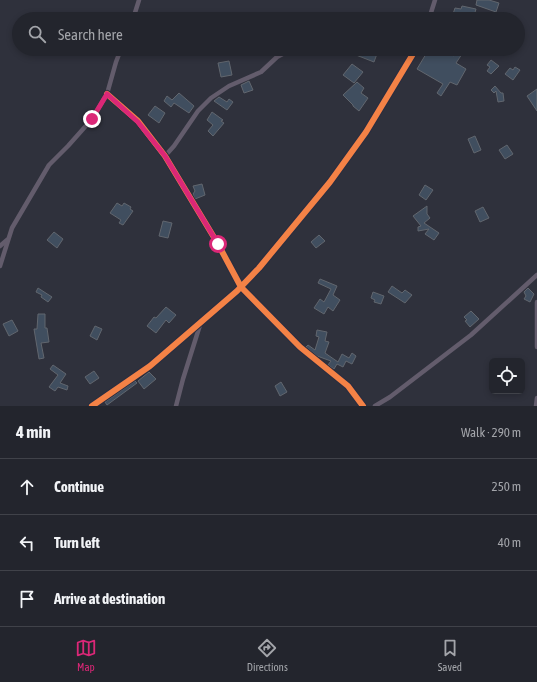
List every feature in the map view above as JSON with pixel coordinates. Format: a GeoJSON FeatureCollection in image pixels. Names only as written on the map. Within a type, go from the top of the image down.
{"type":"FeatureCollection","features":[{"type":"Feature","properties":{"kind":"street"},"geometry":{"type":"LineString","coordinates":[[135,12],[139,0]]}},
{"type":"Feature","properties":{"kind":"street"},"geometry":{"type":"LineString","coordinates":[[431,12],[435,0]]}},
{"type":"Feature","properties":{"kind":"street"},"geometry":{"type":"LineString","coordinates":[[0,266],[1,255],[12,228],[49,165],[92,119],[107,94],[118,56]]}},
{"type":"Feature","properties":{"kind":"street"},"geometry":{"type":"LineString","coordinates":[[165,156],[174,146],[198,111],[211,98],[229,86],[261,72],[279,56]]}},
{"type":"Feature","properties":{"kind":"street"},"geometry":{"type":"LineString","coordinates":[[92,406],[140,374],[241,287],[278,246],[330,182],[366,132],[412,56]]}},
{"type":"Feature","properties":{"kind":"street"},"geometry":{"type":"LineString","coordinates":[[107,94],[138,122],[165,156],[218,244],[241,287],[300,347],[348,386],[363,406]]}},
{"type":"Feature","properties":{"kind":"street"},"geometry":{"type":"LineString","coordinates":[[0,246],[8,238]]}},
{"type":"Feature","properties":{"kind":"street"},"geometry":{"type":"LineString","coordinates":[[375,406],[390,398],[471,336],[537,275]]}},
{"type":"Feature","properties":{"kind":"street"},"geometry":{"type":"LineString","coordinates":[[537,302],[537,347]]}},
{"type":"Feature","properties":{"kind":"street"},"geometry":{"type":"LineString","coordinates":[[176,406],[183,378],[201,323]]}},
{"type":"Feature","properties":{"kind":"street"},"geometry":{"type":"LineString","coordinates":[[536,406],[537,398]]}},
{"type":"Feature","properties":{"kind":"building"},"geometry":{"type":"Polygon","coordinates":[[[477,0],[489,0],[499,3],[496,12],[476,5],[477,0]]]}},
{"type":"Feature","properties":{"kind":"building"},"geometry":{"type":"Polygon","coordinates":[[[462,6],[476,9],[475,12],[454,12],[455,8],[461,9],[462,6]]]}},
{"type":"Feature","properties":{"kind":"building"},"geometry":{"type":"Polygon","coordinates":[[[359,56],[376,56],[374,62],[359,56]]]}},
{"type":"Feature","properties":{"kind":"building"},"geometry":{"type":"Polygon","coordinates":[[[425,56],[461,56],[456,63],[466,69],[457,85],[450,82],[441,96],[437,93],[443,84],[417,69],[425,56]]]}},
{"type":"Feature","properties":{"kind":"building"},"geometry":{"type":"Polygon","coordinates":[[[491,60],[499,66],[491,74],[487,71],[490,67],[487,65],[491,60]]]}},
{"type":"Feature","properties":{"kind":"building"},"geometry":{"type":"Polygon","coordinates":[[[229,61],[232,75],[221,77],[218,63],[229,61]]]}},
{"type":"Feature","properties":{"kind":"building"},"geometry":{"type":"Polygon","coordinates":[[[352,64],[363,72],[354,83],[343,75],[352,64]]]}},
{"type":"Feature","properties":{"kind":"building"},"geometry":{"type":"Polygon","coordinates":[[[515,67],[520,70],[513,80],[505,74],[510,68],[513,70],[515,67]]]}},
{"type":"Feature","properties":{"kind":"building"},"geometry":{"type":"Polygon","coordinates":[[[249,81],[253,90],[244,93],[241,85],[249,81]]]}},
{"type":"Feature","properties":{"kind":"building"},"geometry":{"type":"Polygon","coordinates":[[[357,82],[364,88],[361,93],[368,98],[359,111],[343,95],[357,82]]]}},
{"type":"Feature","properties":{"kind":"building"},"geometry":{"type":"Polygon","coordinates":[[[495,86],[501,93],[503,93],[504,101],[498,102],[496,91],[494,93],[491,90],[495,86]]]}},
{"type":"Feature","properties":{"kind":"building"},"geometry":{"type":"Polygon","coordinates":[[[537,89],[537,111],[527,96],[537,89]]]}},
{"type":"Feature","properties":{"kind":"building"},"geometry":{"type":"Polygon","coordinates":[[[179,93],[194,106],[189,113],[174,103],[171,107],[164,101],[167,96],[172,100],[179,93]]]}},
{"type":"Feature","properties":{"kind":"building"},"geometry":{"type":"Polygon","coordinates":[[[219,97],[227,102],[229,99],[233,102],[227,110],[214,101],[219,97]]]}},
{"type":"Feature","properties":{"kind":"building"},"geometry":{"type":"Polygon","coordinates":[[[155,106],[165,113],[159,123],[148,115],[155,106]]]}},
{"type":"Feature","properties":{"kind":"building"},"geometry":{"type":"Polygon","coordinates":[[[212,112],[223,120],[221,121],[224,123],[213,136],[208,131],[213,125],[207,120],[212,112]]]}},
{"type":"Feature","properties":{"kind":"building"},"geometry":{"type":"Polygon","coordinates":[[[475,136],[481,150],[474,153],[468,139],[475,136]]]}},
{"type":"Feature","properties":{"kind":"building"},"geometry":{"type":"Polygon","coordinates":[[[507,145],[513,154],[505,159],[499,150],[507,145]]]}},
{"type":"Feature","properties":{"kind":"building"},"geometry":{"type":"Polygon","coordinates":[[[202,184],[205,195],[195,199],[193,194],[195,191],[193,186],[202,184]]]}},
{"type":"Feature","properties":{"kind":"building"},"geometry":{"type":"Polygon","coordinates":[[[425,185],[433,190],[426,200],[419,195],[425,185]]]}},
{"type":"Feature","properties":{"kind":"building"},"geometry":{"type":"Polygon","coordinates":[[[117,203],[122,206],[124,203],[131,207],[130,209],[133,211],[123,225],[119,223],[121,220],[110,213],[117,203]]]}},
{"type":"Feature","properties":{"kind":"building"},"geometry":{"type":"Polygon","coordinates":[[[427,206],[427,214],[430,218],[424,223],[439,233],[434,240],[425,234],[429,229],[418,231],[418,227],[421,226],[413,216],[427,206]]]}},
{"type":"Feature","properties":{"kind":"building"},"geometry":{"type":"Polygon","coordinates":[[[483,207],[489,218],[480,222],[475,211],[483,207]]]}},
{"type":"Feature","properties":{"kind":"building"},"geometry":{"type":"Polygon","coordinates":[[[163,221],[172,223],[168,238],[159,236],[163,221]]]}},
{"type":"Feature","properties":{"kind":"building"},"geometry":{"type":"Polygon","coordinates":[[[54,232],[63,239],[57,248],[47,240],[54,232]]]}},
{"type":"Feature","properties":{"kind":"building"},"geometry":{"type":"Polygon","coordinates":[[[319,235],[325,241],[316,248],[311,242],[319,235]]]}},
{"type":"Feature","properties":{"kind":"building"},"geometry":{"type":"Polygon","coordinates":[[[320,279],[337,286],[333,295],[340,300],[333,311],[328,307],[324,314],[314,308],[320,299],[324,302],[331,289],[318,283],[320,279]]]}},
{"type":"Feature","properties":{"kind":"building"},"geometry":{"type":"Polygon","coordinates":[[[392,286],[402,293],[405,290],[412,295],[405,303],[388,292],[392,286]]]}},
{"type":"Feature","properties":{"kind":"building"},"geometry":{"type":"Polygon","coordinates":[[[38,288],[52,297],[48,302],[41,297],[42,295],[36,292],[38,288]]]}},
{"type":"Feature","properties":{"kind":"building"},"geometry":{"type":"Polygon","coordinates":[[[528,288],[534,294],[530,302],[524,299],[526,296],[524,292],[528,288]]]}},
{"type":"Feature","properties":{"kind":"building"},"geometry":{"type":"Polygon","coordinates":[[[373,292],[384,296],[381,304],[374,302],[375,300],[371,298],[373,292]]]}},
{"type":"Feature","properties":{"kind":"building"},"geometry":{"type":"Polygon","coordinates":[[[166,307],[176,315],[169,323],[166,320],[156,333],[147,326],[154,317],[156,318],[166,307]]]}},
{"type":"Feature","properties":{"kind":"building"},"geometry":{"type":"Polygon","coordinates":[[[471,311],[479,319],[470,327],[465,321],[467,320],[464,317],[471,311]]]}},
{"type":"Feature","properties":{"kind":"building"},"geometry":{"type":"Polygon","coordinates":[[[38,314],[45,314],[45,328],[47,328],[49,342],[41,343],[44,358],[39,359],[34,329],[37,329],[38,314]]]}},
{"type":"Feature","properties":{"kind":"building"},"geometry":{"type":"Polygon","coordinates":[[[12,320],[18,331],[9,336],[3,324],[12,320]]]}},
{"type":"Feature","properties":{"kind":"building"},"geometry":{"type":"Polygon","coordinates":[[[95,326],[102,329],[97,340],[90,336],[95,326]]]}},
{"type":"Feature","properties":{"kind":"building"},"geometry":{"type":"Polygon","coordinates":[[[317,330],[327,332],[325,341],[329,342],[325,353],[338,362],[342,354],[349,358],[352,353],[356,356],[352,364],[346,361],[343,367],[337,364],[334,369],[328,365],[331,361],[317,356],[306,347],[308,345],[315,350],[319,337],[316,336],[317,330]]]}},
{"type":"Feature","properties":{"kind":"building"},"geometry":{"type":"Polygon","coordinates":[[[53,365],[66,374],[60,383],[68,386],[67,390],[58,387],[55,391],[49,387],[58,375],[50,369],[53,365]]]}},
{"type":"Feature","properties":{"kind":"building"},"geometry":{"type":"Polygon","coordinates":[[[94,371],[99,378],[90,384],[85,377],[94,371]]]}},
{"type":"Feature","properties":{"kind":"building"},"geometry":{"type":"Polygon","coordinates":[[[149,372],[156,379],[144,389],[138,381],[149,372]]]}},
{"type":"Feature","properties":{"kind":"building"},"geometry":{"type":"Polygon","coordinates":[[[135,381],[137,383],[107,405],[105,402],[135,381]]]}},
{"type":"Feature","properties":{"kind":"building"},"geometry":{"type":"Polygon","coordinates":[[[281,382],[287,392],[280,396],[275,386],[281,382]]]}},
{"type":"Feature","properties":{"kind":"cycle path"},"geometry":{"type":"LineString","coordinates":[[92,406],[150,366],[237,291],[259,268],[330,182],[366,132],[412,56]]}},
{"type":"Feature","properties":{"kind":"cycle path"},"geometry":{"type":"LineString","coordinates":[[107,94],[138,121],[165,156],[218,244],[241,287],[300,347],[348,386],[363,406]]}},
{"type":"Feature","properties":{"kind":"route"},"geometry":{"type":"LineString","coordinates":[[92,119],[107,94],[138,122],[165,156],[218,244]]}}]}
